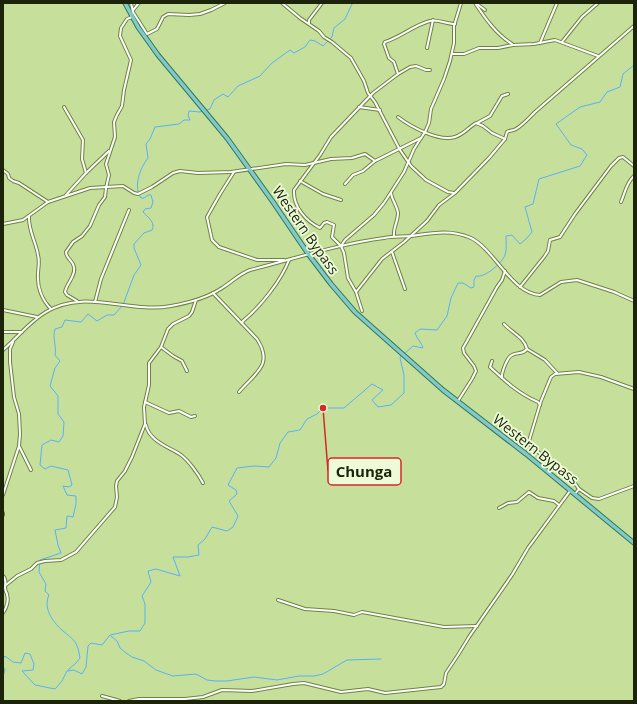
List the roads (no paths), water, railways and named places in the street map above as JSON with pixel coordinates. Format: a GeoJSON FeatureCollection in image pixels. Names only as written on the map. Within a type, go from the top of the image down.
{"type":"FeatureCollection","features":[{"type":"Feature","properties":{"kind":"main road"},"geometry":{"type":"LineString","coordinates":[[125,3],[132,17]]}},
{"type":"Feature","properties":{"kind":"main road","name":"Western Bypass"},"geometry":{"type":"LineString","coordinates":[[132,17],[158,56],[207,114],[250,170],[309,255],[355,312],[406,358],[571,490],[634,543]]}},
{"type":"Feature","properties":{"kind":"street"},"geometry":{"type":"LineString","coordinates":[[131,3],[133,10],[147,34],[157,29],[163,17],[168,14],[200,14],[225,3]]}},
{"type":"Feature","properties":{"kind":"street"},"geometry":{"type":"LineString","coordinates":[[133,10],[139,3]]}},
{"type":"Feature","properties":{"kind":"street"},"geometry":{"type":"LineString","coordinates":[[282,3],[351,58],[364,81],[368,93],[380,110],[400,150],[409,162],[426,180],[448,192],[455,193]]}},
{"type":"Feature","properties":{"kind":"street"},"geometry":{"type":"LineString","coordinates":[[310,25],[309,20],[322,3]]}},
{"type":"Feature","properties":{"kind":"street"},"geometry":{"type":"LineString","coordinates":[[341,246],[345,240],[374,215],[391,193],[409,162],[414,149],[426,132],[431,109],[444,79],[452,54],[455,24],[461,3]]}},
{"type":"Feature","properties":{"kind":"street"},"geometry":{"type":"LineString","coordinates":[[540,43],[557,3]]}},
{"type":"Feature","properties":{"kind":"street"},"geometry":{"type":"LineString","coordinates":[[562,42],[582,17],[598,3]]}},
{"type":"Feature","properties":{"kind":"street"},"geometry":{"type":"LineString","coordinates":[[476,4],[496,32],[513,45]]}},
{"type":"Feature","properties":{"kind":"street"},"geometry":{"type":"LineString","coordinates":[[476,4],[486,10]]}},
{"type":"Feature","properties":{"kind":"street"},"geometry":{"type":"LineString","coordinates":[[78,301],[67,295],[65,292],[74,270],[73,264],[67,257],[66,252],[73,242],[82,236],[90,226],[99,205],[106,197],[106,188],[109,175],[106,164],[115,137],[115,118],[122,106],[131,60],[120,36],[120,32],[127,19],[132,17]]}},
{"type":"Feature","properties":{"kind":"street"},"geometry":{"type":"LineString","coordinates":[[398,74],[394,62],[389,58],[384,43],[411,29],[433,20],[455,24]]}},
{"type":"Feature","properties":{"kind":"street"},"geometry":{"type":"LineString","coordinates":[[427,48],[433,20]]}},
{"type":"Feature","properties":{"kind":"street"},"geometry":{"type":"LineString","coordinates":[[356,292],[382,259],[427,221],[439,205],[455,193],[505,139],[507,132],[510,130],[515,130],[522,125],[598,56],[634,26]]}},
{"type":"Feature","properties":{"kind":"street"},"geometry":{"type":"LineString","coordinates":[[452,54],[461,55],[479,48],[527,45],[555,40],[598,56]]}},
{"type":"Feature","properties":{"kind":"street"},"geometry":{"type":"LineString","coordinates":[[362,311],[356,292],[348,278],[344,253],[341,246],[332,237],[334,225],[327,222],[320,228],[311,222],[299,209],[294,200],[294,190],[331,136],[370,96],[398,74],[412,66],[430,70]]}},
{"type":"Feature","properties":{"kind":"street"},"geometry":{"type":"LineString","coordinates":[[398,117],[404,122],[438,137],[455,137],[476,123],[490,116],[502,96],[508,94]]}},
{"type":"Feature","properties":{"kind":"street"},"geometry":{"type":"LineString","coordinates":[[64,107],[81,136],[83,143],[82,159],[86,173]]}},
{"type":"Feature","properties":{"kind":"street"},"geometry":{"type":"LineString","coordinates":[[359,107],[380,110]]}},
{"type":"Feature","properties":{"kind":"street"},"geometry":{"type":"LineString","coordinates":[[476,123],[505,139]]}},
{"type":"Feature","properties":{"kind":"street"},"geometry":{"type":"LineString","coordinates":[[345,184],[353,175],[362,171],[375,161],[400,150],[421,138]]}},
{"type":"Feature","properties":{"kind":"street"},"geometry":{"type":"LineString","coordinates":[[65,196],[110,150]]}},
{"type":"Feature","properties":{"kind":"street"},"geometry":{"type":"LineString","coordinates":[[3,224],[18,222],[48,202],[90,188],[123,186],[138,194],[144,192],[177,172],[206,173],[250,170],[286,164],[305,165],[331,159],[352,158],[365,154],[375,161]]}},
{"type":"Feature","properties":{"kind":"street"},"geometry":{"type":"LineString","coordinates":[[520,287],[548,251],[550,240],[560,237],[574,214],[611,166],[619,158],[623,157],[634,166]]}},
{"type":"Feature","properties":{"kind":"street"},"geometry":{"type":"LineString","coordinates":[[3,170],[13,181],[19,183],[28,191],[48,202]]}},
{"type":"Feature","properties":{"kind":"street"},"geometry":{"type":"LineString","coordinates":[[235,171],[207,217],[212,240],[219,247],[251,258],[264,260],[288,260]]}},
{"type":"Feature","properties":{"kind":"street"},"geometry":{"type":"LineString","coordinates":[[621,202],[625,194],[626,186],[634,176]]}},
{"type":"Feature","properties":{"kind":"street"},"geometry":{"type":"LineString","coordinates":[[300,181],[323,194],[341,200]]}},
{"type":"Feature","properties":{"kind":"street"},"geometry":{"type":"LineString","coordinates":[[391,193],[392,200],[398,212],[394,236]]}},
{"type":"Feature","properties":{"kind":"street"},"geometry":{"type":"LineString","coordinates":[[95,302],[101,279],[129,210]]}},
{"type":"Feature","properties":{"kind":"street"},"geometry":{"type":"LineString","coordinates":[[29,216],[32,236],[38,254],[39,286],[44,300],[51,309]]}},
{"type":"Feature","properties":{"kind":"street"},"geometry":{"type":"LineString","coordinates":[[3,350],[38,317],[51,309],[78,301],[152,309],[172,306],[213,294],[244,272],[341,246],[394,236],[410,236],[440,232],[459,233],[472,239],[500,265],[520,287],[534,294],[540,295],[561,282],[577,280],[614,292],[634,301]]}},
{"type":"Feature","properties":{"kind":"street"},"geometry":{"type":"LineString","coordinates":[[392,252],[405,289]]}},
{"type":"Feature","properties":{"kind":"street"},"geometry":{"type":"LineString","coordinates":[[242,323],[255,310],[273,287],[288,260]]}},
{"type":"Feature","properties":{"kind":"street"},"geometry":{"type":"LineString","coordinates":[[458,401],[476,370],[463,348],[502,280],[505,271]]}},
{"type":"Feature","properties":{"kind":"street"},"geometry":{"type":"LineString","coordinates":[[213,294],[242,323],[262,348],[264,354],[264,360],[261,368],[239,392]]}},
{"type":"Feature","properties":{"kind":"street"},"geometry":{"type":"LineString","coordinates":[[196,300],[189,316],[173,324],[168,329],[161,347],[149,363],[149,385],[144,412],[145,424],[151,436],[185,458],[200,476],[203,483]]}},
{"type":"Feature","properties":{"kind":"street"},"geometry":{"type":"LineString","coordinates":[[3,310],[38,317]]}},
{"type":"Feature","properties":{"kind":"street"},"geometry":{"type":"LineString","coordinates":[[504,324],[512,332],[522,338],[527,349],[545,360],[557,373]]}},
{"type":"Feature","properties":{"kind":"street"},"geometry":{"type":"LineString","coordinates":[[3,332],[22,332]]}},
{"type":"Feature","properties":{"kind":"street"},"geometry":{"type":"LineString","coordinates":[[3,495],[19,446],[20,424],[14,397],[10,362],[10,349],[13,341]]}},
{"type":"Feature","properties":{"kind":"street"},"geometry":{"type":"LineString","coordinates":[[161,347],[182,361],[186,371]]}},
{"type":"Feature","properties":{"kind":"street"},"geometry":{"type":"LineString","coordinates":[[502,378],[502,374],[510,356],[514,354],[522,354],[527,349]]}},
{"type":"Feature","properties":{"kind":"street"},"geometry":{"type":"LineString","coordinates":[[492,361],[490,367],[502,378],[519,393],[538,402],[540,405]]}},
{"type":"Feature","properties":{"kind":"street"},"geometry":{"type":"LineString","coordinates":[[634,389],[601,377],[579,372],[557,373],[551,377],[529,436],[530,444],[574,482],[579,489],[592,498],[599,499],[634,486]]}},
{"type":"Feature","properties":{"kind":"street"},"geometry":{"type":"LineString","coordinates":[[145,402],[169,413],[179,411],[191,417],[195,416]]}},
{"type":"Feature","properties":{"kind":"street"},"geometry":{"type":"LineString","coordinates":[[3,613],[8,602],[4,589],[6,585],[17,576],[32,569],[37,563],[61,560],[76,552],[114,507],[118,497],[116,486],[117,481],[133,456],[145,424]]}},
{"type":"Feature","properties":{"kind":"street"},"geometry":{"type":"LineString","coordinates":[[19,446],[31,470]]}},
{"type":"Feature","properties":{"kind":"street"},"geometry":{"type":"LineString","coordinates":[[575,494],[579,489]]}},
{"type":"Feature","properties":{"kind":"street"},"geometry":{"type":"LineString","coordinates":[[129,701],[139,699],[185,700],[203,697],[222,690],[252,691],[293,684],[312,685],[341,692],[368,689],[390,693],[443,686],[446,673],[469,637],[512,575],[528,548],[571,490]]}},
{"type":"Feature","properties":{"kind":"street"},"geometry":{"type":"LineString","coordinates":[[499,508],[508,503],[520,500],[529,492],[538,498],[554,501],[559,505]]}},
{"type":"Feature","properties":{"kind":"street"},"geometry":{"type":"LineString","coordinates":[[3,576],[5,578],[6,585]]}},
{"type":"Feature","properties":{"kind":"street"},"geometry":{"type":"LineString","coordinates":[[278,600],[305,609],[354,614],[362,612],[444,627],[477,626]]}},
{"type":"Feature","properties":{"kind":"street"},"geometry":{"type":"LineString","coordinates":[[102,696],[120,701]]}},
{"type":"Feature","properties":{"kind":"waterway"},"geometry":{"type":"LineString","coordinates":[[68,670],[80,658],[78,649],[75,641],[64,632],[52,618],[47,605],[49,595],[45,591],[46,584],[39,572],[40,560],[61,553],[55,530],[66,528],[67,516],[73,517],[76,504],[76,496],[67,495],[63,486],[69,487],[72,485],[68,470],[51,466],[45,469],[40,465],[42,445],[51,440],[59,442],[63,436],[64,422],[58,414],[58,396],[50,386],[55,368],[60,361],[55,355],[55,329],[62,327],[65,320],[81,322],[88,314],[97,321],[107,315],[114,315],[123,305],[134,275],[141,265],[134,248],[134,244],[144,233],[152,230],[153,227],[151,220],[143,212],[145,209],[151,208],[153,202],[151,195],[141,198],[138,189],[138,178],[142,167],[148,158],[146,144],[155,127],[179,124],[184,120],[190,120],[188,115],[189,111],[200,112],[210,109],[214,100],[223,94],[228,97],[238,86],[260,76],[272,63],[290,50],[294,53],[305,47],[310,40],[323,46],[332,37],[334,28],[345,19],[352,4],[354,3]]}},
{"type":"Feature","properties":{"kind":"waterway"},"geometry":{"type":"LineString","coordinates":[[404,354],[413,346],[423,348],[415,333],[420,329],[437,330],[447,316],[451,298],[458,283],[463,283],[471,288],[474,287],[474,280],[476,276],[484,275],[500,262],[506,253],[506,236],[512,235],[520,244],[532,232],[525,207],[533,204],[539,179],[580,166],[587,155],[582,149],[571,145],[556,124],[580,107],[600,102],[607,92],[620,87],[623,74],[634,65]]}},
{"type":"Feature","properties":{"kind":"waterway"},"geometry":{"type":"LineString","coordinates":[[3,659],[5,656],[13,662],[21,663],[25,653],[30,654],[34,664],[33,670],[22,671],[35,685],[55,689],[62,681],[67,671],[74,670],[82,674],[86,667],[88,646],[91,643],[102,645],[110,635],[129,631],[140,631],[145,623],[145,604],[142,596],[151,582],[148,571],[156,569],[180,576],[173,557],[199,555],[198,545],[205,539],[212,527],[227,531],[233,527],[238,516],[229,501],[237,494],[236,490],[228,485],[237,468],[254,466],[269,467],[276,458],[280,443],[288,432],[300,430],[307,419],[317,414],[323,408],[344,408],[372,384],[383,390],[372,400],[378,407],[391,405],[404,393],[404,375],[400,358],[401,356]]}},
{"type":"Feature","properties":{"kind":"waterway"},"geometry":{"type":"LineString","coordinates":[[111,636],[126,653],[132,657],[144,661],[156,670],[173,676],[196,674],[207,680],[215,681],[227,681],[254,677],[277,680],[299,676],[314,676],[323,674],[347,660],[381,659]]}},
{"type":"Feature","properties":{"kind":"waterway"},"geometry":{"type":"LineString","coordinates":[[3,666],[5,670],[3,676]]}},
{"type":"Feature","properties":{"kind":"place","name":"Chunga"},"geometry":{"type":"Point","coordinates":[323,408]}}]}
